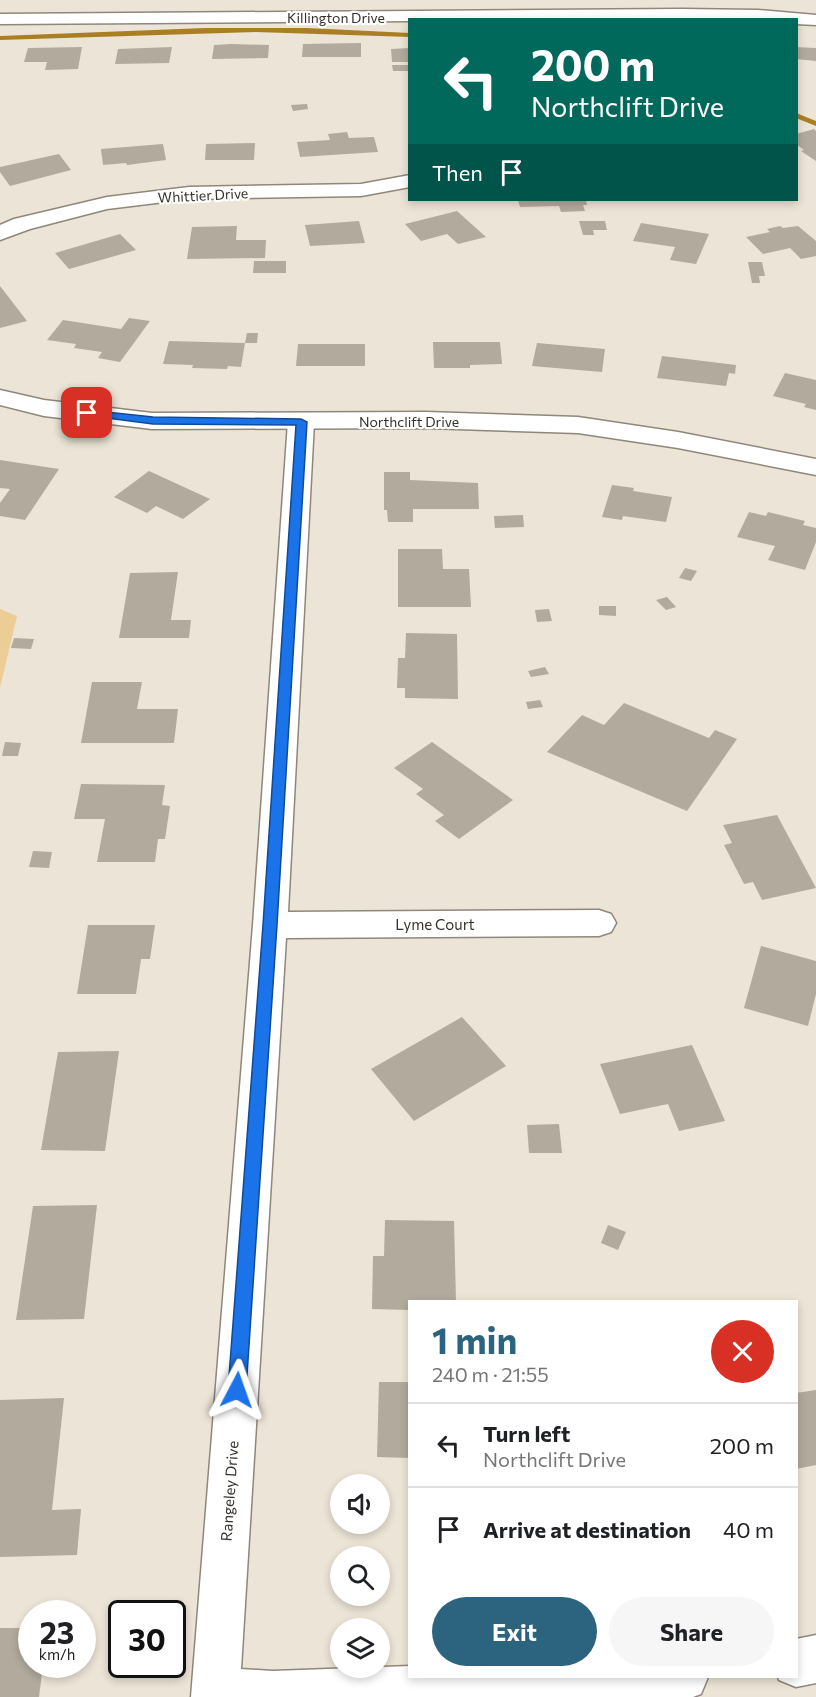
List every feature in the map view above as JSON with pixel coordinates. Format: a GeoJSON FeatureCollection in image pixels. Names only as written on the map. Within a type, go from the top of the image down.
{"type":"FeatureCollection","features":[{"type":"Feature","properties":{"kind":"street","name":"Killington Drive"},"geometry":{"type":"LineString","coordinates":[[515,18],[682,14],[793,18]]}},
{"type":"Feature","properties":{"kind":"street","name":"Killington Drive"},"geometry":{"type":"LineString","coordinates":[[0,19],[408,18]]}},
{"type":"Feature","properties":{"kind":"street","name":"Killington Drive"},"geometry":{"type":"LineString","coordinates":[[798,18],[816,20]]}},
{"type":"Feature","properties":{"kind":"street","name":"Whittier Drive"},"geometry":{"type":"LineString","coordinates":[[0,233],[22,224],[106,202],[189,193],[362,190],[408,182]]}},
{"type":"Feature","properties":{"kind":"street","name":"Northclift Drive"},"geometry":{"type":"LineString","coordinates":[[0,397],[44,408],[153,421],[426,420],[578,425],[678,440],[816,467]]}},
{"type":"Feature","properties":{"kind":"street","name":"Rangeley Drive"},"geometry":{"type":"LineString","coordinates":[[215,1695],[270,925],[301,422]]}},
{"type":"Feature","properties":{"kind":"street","name":"Lyme Court"},"geometry":{"type":"LineString","coordinates":[[270,925],[599,923]]}},
{"type":"Feature","properties":{"kind":"street"},"geometry":{"type":"LineString","coordinates":[[798,1663],[816,1659]]}},
{"type":"Feature","properties":{"kind":"street"},"geometry":{"type":"LineString","coordinates":[[215,1695],[273,1695],[628,1682],[673,1678]]}},
{"type":"Feature","properties":{"kind":"shaded area"},"geometry":{"type":"Polygon","coordinates":[[[0,609],[17,616],[0,688],[0,609]]]}},
{"type":"Feature","properties":{"kind":"building"},"geometry":{"type":"Polygon","coordinates":[[[361,43],[361,57],[302,57],[303,44],[361,43]]]}},
{"type":"Feature","properties":{"kind":"building"},"geometry":{"type":"Polygon","coordinates":[[[214,45],[269,45],[268,58],[212,59],[214,45]]]}},
{"type":"Feature","properties":{"kind":"building"},"geometry":{"type":"Polygon","coordinates":[[[82,47],[78,69],[45,70],[47,62],[24,62],[28,48],[82,47]]]}},
{"type":"Feature","properties":{"kind":"building"},"geometry":{"type":"Polygon","coordinates":[[[172,47],[169,63],[115,64],[118,49],[172,47]]]}},
{"type":"Feature","properties":{"kind":"building"},"geometry":{"type":"Polygon","coordinates":[[[798,47],[816,48],[816,61],[798,59],[798,47]]]}},
{"type":"Feature","properties":{"kind":"building"},"geometry":{"type":"Polygon","coordinates":[[[408,48],[408,62],[392,62],[391,49],[408,48]]]}},
{"type":"Feature","properties":{"kind":"building"},"geometry":{"type":"Polygon","coordinates":[[[392,65],[408,65],[408,71],[393,71],[392,65]]]}},
{"type":"Feature","properties":{"kind":"building"},"geometry":{"type":"Polygon","coordinates":[[[307,104],[308,109],[293,111],[291,105],[307,104]]]}},
{"type":"Feature","properties":{"kind":"building"},"geometry":{"type":"Polygon","coordinates":[[[814,129],[816,131],[816,161],[801,151],[804,150],[798,146],[798,133],[814,129]]]}},
{"type":"Feature","properties":{"kind":"building"},"geometry":{"type":"Polygon","coordinates":[[[347,132],[349,138],[374,137],[378,152],[300,157],[297,142],[330,140],[328,134],[347,132]]]}},
{"type":"Feature","properties":{"kind":"building"},"geometry":{"type":"Polygon","coordinates":[[[255,143],[254,160],[205,160],[206,144],[255,143]]]}},
{"type":"Feature","properties":{"kind":"building"},"geometry":{"type":"Polygon","coordinates":[[[163,144],[166,160],[127,165],[126,163],[103,165],[101,149],[163,144]]]}},
{"type":"Feature","properties":{"kind":"building"},"geometry":{"type":"Polygon","coordinates":[[[59,154],[71,170],[10,186],[0,172],[0,167],[59,154]]]}},
{"type":"Feature","properties":{"kind":"building"},"geometry":{"type":"Polygon","coordinates":[[[518,201],[586,201],[587,205],[583,205],[585,211],[561,212],[559,206],[520,207],[518,201]]]}},
{"type":"Feature","properties":{"kind":"building"},"geometry":{"type":"Polygon","coordinates":[[[457,211],[486,237],[458,244],[447,234],[421,241],[405,224],[457,211]]]}},
{"type":"Feature","properties":{"kind":"building"},"geometry":{"type":"Polygon","coordinates":[[[359,221],[365,243],[310,246],[305,225],[359,221]]]}},
{"type":"Feature","properties":{"kind":"building"},"geometry":{"type":"Polygon","coordinates":[[[579,221],[605,221],[607,230],[593,230],[594,235],[583,235],[579,221]]]}},
{"type":"Feature","properties":{"kind":"building"},"geometry":{"type":"Polygon","coordinates":[[[641,223],[709,234],[696,264],[670,260],[675,247],[633,241],[641,223]]]}},
{"type":"Feature","properties":{"kind":"building"},"geometry":{"type":"Polygon","coordinates":[[[237,226],[236,240],[266,240],[265,258],[187,259],[192,227],[237,226]]]}},
{"type":"Feature","properties":{"kind":"building"},"geometry":{"type":"Polygon","coordinates":[[[780,226],[783,228],[798,226],[816,241],[816,256],[801,259],[790,248],[763,254],[746,237],[770,232],[767,229],[780,226]]]}},
{"type":"Feature","properties":{"kind":"building"},"geometry":{"type":"Polygon","coordinates":[[[120,234],[136,250],[69,269],[55,253],[120,234]]]}},
{"type":"Feature","properties":{"kind":"building"},"geometry":{"type":"Polygon","coordinates":[[[254,261],[286,261],[286,273],[253,273],[254,261]]]}},
{"type":"Feature","properties":{"kind":"building"},"geometry":{"type":"Polygon","coordinates":[[[748,262],[762,262],[765,276],[759,276],[760,283],[752,283],[748,262]]]}},
{"type":"Feature","properties":{"kind":"building"},"geometry":{"type":"Polygon","coordinates":[[[0,286],[27,321],[0,328],[0,286]]]}},
{"type":"Feature","properties":{"kind":"building"},"geometry":{"type":"Polygon","coordinates":[[[129,318],[150,321],[120,362],[98,358],[102,352],[74,348],[76,344],[47,340],[63,320],[121,329],[129,318]]]}},
{"type":"Feature","properties":{"kind":"building"},"geometry":{"type":"Polygon","coordinates":[[[247,333],[258,333],[257,343],[245,343],[247,333]]]}},
{"type":"Feature","properties":{"kind":"building"},"geometry":{"type":"Polygon","coordinates":[[[169,341],[245,343],[241,367],[192,368],[193,365],[163,364],[169,341]]]}},
{"type":"Feature","properties":{"kind":"building"},"geometry":{"type":"Polygon","coordinates":[[[433,342],[500,342],[502,364],[470,365],[470,368],[434,368],[433,342]]]}},
{"type":"Feature","properties":{"kind":"building"},"geometry":{"type":"Polygon","coordinates":[[[537,343],[605,349],[602,372],[532,366],[537,343]]]}},
{"type":"Feature","properties":{"kind":"building"},"geometry":{"type":"Polygon","coordinates":[[[298,344],[365,344],[365,366],[296,366],[298,344]]]}},
{"type":"Feature","properties":{"kind":"building"},"geometry":{"type":"Polygon","coordinates":[[[662,356],[736,365],[735,374],[729,373],[726,386],[657,378],[662,356]]]}},
{"type":"Feature","properties":{"kind":"building"},"geometry":{"type":"Polygon","coordinates":[[[785,373],[816,380],[816,410],[804,407],[806,404],[773,396],[785,373]]]}},
{"type":"Feature","properties":{"kind":"building"},"geometry":{"type":"Polygon","coordinates":[[[0,460],[59,469],[25,520],[0,516],[0,503],[10,489],[0,488],[0,460]]]}},
{"type":"Feature","properties":{"kind":"building"},"geometry":{"type":"Polygon","coordinates":[[[149,471],[210,499],[183,519],[156,506],[147,513],[114,497],[149,471]]]}},
{"type":"Feature","properties":{"kind":"building"},"geometry":{"type":"Polygon","coordinates":[[[384,472],[410,472],[410,480],[478,483],[479,509],[413,509],[413,522],[388,522],[387,510],[384,510],[384,472]]]}},
{"type":"Feature","properties":{"kind":"building"},"geometry":{"type":"Polygon","coordinates":[[[612,485],[672,497],[666,522],[623,516],[622,520],[602,517],[612,485]]]}},
{"type":"Feature","properties":{"kind":"building"},"geometry":{"type":"Polygon","coordinates":[[[749,512],[766,516],[768,512],[805,521],[803,525],[816,528],[816,542],[805,570],[768,560],[775,546],[737,537],[749,512]]]}},
{"type":"Feature","properties":{"kind":"building"},"geometry":{"type":"Polygon","coordinates":[[[523,515],[524,527],[495,528],[494,516],[523,515]]]}},
{"type":"Feature","properties":{"kind":"building"},"geometry":{"type":"Polygon","coordinates":[[[398,549],[442,549],[443,569],[469,569],[471,607],[398,607],[398,549]]]}},
{"type":"Feature","properties":{"kind":"building"},"geometry":{"type":"Polygon","coordinates":[[[685,568],[697,571],[691,581],[679,578],[685,568]]]}},
{"type":"Feature","properties":{"kind":"building"},"geometry":{"type":"Polygon","coordinates":[[[178,572],[171,620],[191,620],[189,638],[119,638],[130,573],[178,572]]]}},
{"type":"Feature","properties":{"kind":"building"},"geometry":{"type":"Polygon","coordinates":[[[667,597],[676,607],[666,610],[656,600],[667,597]]]}},
{"type":"Feature","properties":{"kind":"building"},"geometry":{"type":"Polygon","coordinates":[[[599,606],[616,606],[616,616],[599,615],[599,606]]]}},
{"type":"Feature","properties":{"kind":"building"},"geometry":{"type":"Polygon","coordinates":[[[549,609],[552,621],[537,622],[535,610],[549,609]]]}},
{"type":"Feature","properties":{"kind":"building"},"geometry":{"type":"Polygon","coordinates":[[[406,633],[457,634],[458,699],[405,698],[405,688],[397,688],[398,658],[405,658],[406,633]]]}},
{"type":"Feature","properties":{"kind":"building"},"geometry":{"type":"Polygon","coordinates":[[[14,638],[34,639],[31,649],[11,648],[14,638]]]}},
{"type":"Feature","properties":{"kind":"building"},"geometry":{"type":"Polygon","coordinates":[[[545,667],[549,674],[531,677],[528,671],[545,667]]]}},
{"type":"Feature","properties":{"kind":"building"},"geometry":{"type":"Polygon","coordinates":[[[92,682],[142,682],[137,709],[178,709],[174,743],[81,743],[92,682]]]}},
{"type":"Feature","properties":{"kind":"building"},"geometry":{"type":"Polygon","coordinates":[[[540,700],[543,707],[528,709],[526,702],[540,700]]]}},
{"type":"Feature","properties":{"kind":"building"},"geometry":{"type":"Polygon","coordinates":[[[624,703],[709,738],[715,730],[737,739],[687,811],[547,752],[582,715],[604,725],[624,703]]]}},
{"type":"Feature","properties":{"kind":"building"},"geometry":{"type":"Polygon","coordinates":[[[5,742],[21,743],[18,756],[2,756],[5,742]]]}},
{"type":"Feature","properties":{"kind":"building"},"geometry":{"type":"Polygon","coordinates":[[[432,742],[513,800],[459,839],[435,821],[444,815],[416,794],[423,789],[394,768],[432,742]]]}},
{"type":"Feature","properties":{"kind":"building"},"geometry":{"type":"Polygon","coordinates":[[[81,784],[165,785],[162,805],[170,806],[165,839],[158,839],[155,862],[97,862],[105,819],[74,819],[81,784]]]}},
{"type":"Feature","properties":{"kind":"building"},"geometry":{"type":"Polygon","coordinates":[[[777,815],[816,888],[762,900],[753,882],[744,884],[724,845],[732,843],[723,825],[777,815]]]}},
{"type":"Feature","properties":{"kind":"building"},"geometry":{"type":"Polygon","coordinates":[[[33,851],[52,852],[49,868],[29,867],[33,851]]]}},
{"type":"Feature","properties":{"kind":"building"},"geometry":{"type":"Polygon","coordinates":[[[88,925],[155,925],[150,959],[141,959],[136,994],[77,994],[88,925]]]}},
{"type":"Feature","properties":{"kind":"building"},"geometry":{"type":"Polygon","coordinates":[[[761,946],[816,961],[816,994],[808,1026],[744,1008],[761,946]]]}},
{"type":"Feature","properties":{"kind":"building"},"geometry":{"type":"Polygon","coordinates":[[[462,1017],[506,1066],[414,1121],[371,1069],[462,1017]]]}},
{"type":"Feature","properties":{"kind":"building"},"geometry":{"type":"Polygon","coordinates":[[[692,1045],[725,1121],[679,1131],[668,1104],[620,1114],[600,1064],[692,1045]]]}},
{"type":"Feature","properties":{"kind":"building"},"geometry":{"type":"Polygon","coordinates":[[[119,1051],[105,1151],[41,1150],[58,1052],[119,1051]]]}},
{"type":"Feature","properties":{"kind":"building"},"geometry":{"type":"Polygon","coordinates":[[[559,1124],[562,1153],[529,1153],[527,1125],[559,1124]]]}},
{"type":"Feature","properties":{"kind":"building"},"geometry":{"type":"Polygon","coordinates":[[[97,1205],[84,1319],[16,1320],[33,1206],[97,1205]]]}},
{"type":"Feature","properties":{"kind":"building"},"geometry":{"type":"Polygon","coordinates":[[[385,1220],[454,1221],[456,1300],[408,1300],[408,1310],[372,1309],[373,1256],[384,1256],[385,1220]]]}},
{"type":"Feature","properties":{"kind":"building"},"geometry":{"type":"Polygon","coordinates":[[[608,1225],[626,1232],[618,1250],[601,1243],[608,1225]]]}},
{"type":"Feature","properties":{"kind":"building"},"geometry":{"type":"Polygon","coordinates":[[[379,1382],[408,1382],[408,1458],[377,1457],[379,1382]]]}},
{"type":"Feature","properties":{"kind":"building"},"geometry":{"type":"Polygon","coordinates":[[[816,1390],[816,1465],[798,1469],[798,1393],[816,1390]]]}},
{"type":"Feature","properties":{"kind":"building"},"geometry":{"type":"Polygon","coordinates":[[[64,1398],[52,1510],[81,1509],[77,1555],[0,1557],[0,1400],[64,1398]]]}},
{"type":"Feature","properties":{"kind":"building"},"geometry":{"type":"Polygon","coordinates":[[[0,1628],[18,1628],[18,1678],[41,1678],[39,1697],[0,1697],[0,1628]]]}},
{"type":"Feature","properties":{"kind":"waterway"},"geometry":{"type":"LineString","coordinates":[[0,38],[256,30],[408,35]]}},
{"type":"Feature","properties":{"kind":"waterway"},"geometry":{"type":"LineString","coordinates":[[798,116],[816,124]]}},
{"type":"Feature","properties":{"kind":"route"},"geometry":{"type":"LineString","coordinates":[[87,413],[153,421],[301,422],[270,925],[237,1390]]}}]}
